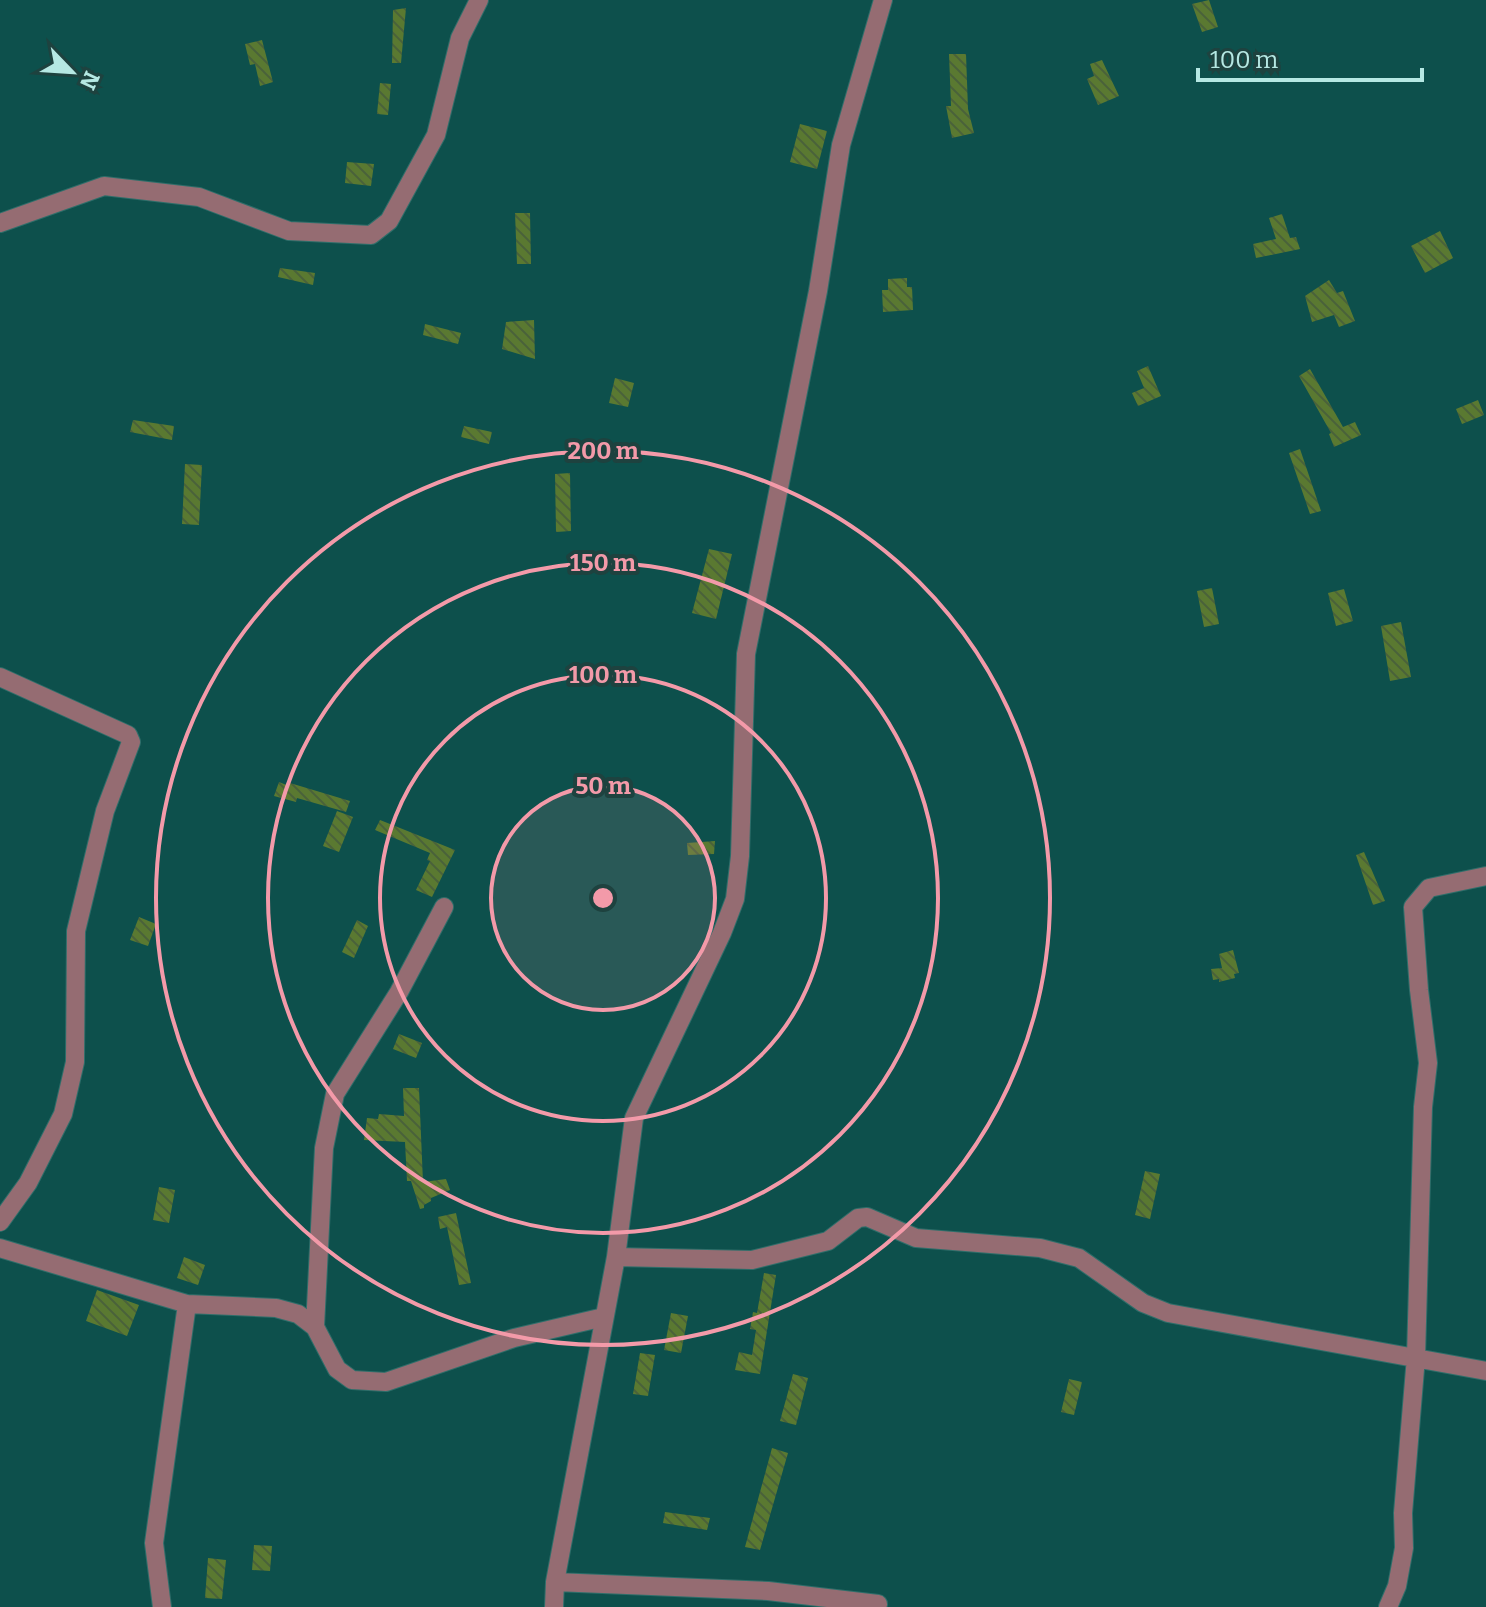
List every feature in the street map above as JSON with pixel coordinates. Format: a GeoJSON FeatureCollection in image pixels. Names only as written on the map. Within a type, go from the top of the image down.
{"type":"FeatureCollection","features":[{"type":"Feature","properties":{"kind":"street"},"geometry":{"type":"LineString","coordinates":[[0,223],[104,186],[199,197],[289,231],[371,235],[389,221],[436,135],[460,38],[479,0]]}},
{"type":"Feature","properties":{"kind":"street"},"geometry":{"type":"LineString","coordinates":[[554,1607],[555,1582],[616,1257],[634,1118],[722,933],[735,899],[740,856],[746,654],[818,291],[841,145],[883,0]]}},
{"type":"Feature","properties":{"kind":"street"},"geometry":{"type":"LineString","coordinates":[[0,677],[128,735],[131,742],[105,811],[76,931],[75,1062],[63,1114],[28,1183],[0,1222]]}},
{"type":"Feature","properties":{"kind":"street"},"geometry":{"type":"LineString","coordinates":[[1388,1607],[1397,1586],[1404,1548],[1403,1513],[1416,1357],[1423,1107],[1428,1063],[1413,907],[1429,888],[1486,876]]}},
{"type":"Feature","properties":{"kind":"street"},"geometry":{"type":"LineString","coordinates":[[315,1327],[324,1148],[335,1094],[399,992],[444,907]]}},
{"type":"Feature","properties":{"kind":"street"},"geometry":{"type":"LineString","coordinates":[[616,1257],[752,1260],[828,1241],[858,1218],[867,1217],[916,1238],[1040,1248],[1079,1258],[1143,1303],[1168,1313],[1486,1371]]}},
{"type":"Feature","properties":{"kind":"street"},"geometry":{"type":"LineString","coordinates":[[0,1248],[187,1304],[276,1308],[298,1314],[315,1327],[337,1369],[352,1380],[386,1382],[514,1338],[604,1317]]}},
{"type":"Feature","properties":{"kind":"street"},"geometry":{"type":"LineString","coordinates":[[162,1607],[154,1543],[187,1304]]}},
{"type":"Feature","properties":{"kind":"street"},"geometry":{"type":"LineString","coordinates":[[555,1582],[768,1591],[878,1604]]}},
{"type":"Feature","properties":{"kind":"building"},"geometry":{"type":"Polygon","coordinates":[[[1209,0],[1218,27],[1202,32],[1192,4],[1209,0]]]}},
{"type":"Feature","properties":{"kind":"building"},"geometry":{"type":"Polygon","coordinates":[[[406,8],[401,63],[392,63],[393,10],[406,8]]]}},
{"type":"Feature","properties":{"kind":"building"},"geometry":{"type":"Polygon","coordinates":[[[262,40],[273,82],[260,86],[255,64],[250,65],[245,44],[262,40]]]}},
{"type":"Feature","properties":{"kind":"building"},"geometry":{"type":"Polygon","coordinates":[[[949,54],[966,54],[968,109],[974,133],[952,138],[946,106],[951,106],[949,54]]]}},
{"type":"Feature","properties":{"kind":"building"},"geometry":{"type":"Polygon","coordinates":[[[1102,60],[1119,96],[1098,105],[1087,79],[1094,76],[1090,64],[1102,60]]]}},
{"type":"Feature","properties":{"kind":"building"},"geometry":{"type":"Polygon","coordinates":[[[380,83],[391,84],[388,115],[377,114],[380,83]]]}},
{"type":"Feature","properties":{"kind":"building"},"geometry":{"type":"Polygon","coordinates":[[[800,124],[827,131],[817,169],[790,162],[800,124]]]}},
{"type":"Feature","properties":{"kind":"building"},"geometry":{"type":"Polygon","coordinates":[[[347,162],[374,164],[371,186],[345,183],[347,162]]]}},
{"type":"Feature","properties":{"kind":"building"},"geometry":{"type":"Polygon","coordinates":[[[515,213],[530,213],[531,264],[517,264],[515,213]]]}},
{"type":"Feature","properties":{"kind":"building"},"geometry":{"type":"Polygon","coordinates":[[[1282,214],[1290,238],[1296,237],[1300,249],[1256,258],[1253,244],[1276,239],[1269,218],[1282,214]]]}},
{"type":"Feature","properties":{"kind":"building"},"geometry":{"type":"Polygon","coordinates":[[[1440,231],[1453,258],[1425,273],[1411,246],[1440,231]]]}},
{"type":"Feature","properties":{"kind":"building"},"geometry":{"type":"Polygon","coordinates":[[[280,268],[315,273],[313,285],[278,277],[280,268]]]}},
{"type":"Feature","properties":{"kind":"building"},"geometry":{"type":"Polygon","coordinates":[[[907,278],[907,287],[912,287],[913,310],[883,312],[882,290],[888,290],[888,279],[907,278]]]}},
{"type":"Feature","properties":{"kind":"building"},"geometry":{"type":"Polygon","coordinates":[[[1329,280],[1337,293],[1343,291],[1355,321],[1339,327],[1334,315],[1312,322],[1305,296],[1329,280]]]}},
{"type":"Feature","properties":{"kind":"building"},"geometry":{"type":"Polygon","coordinates":[[[534,320],[535,359],[502,349],[506,322],[534,320]]]}},
{"type":"Feature","properties":{"kind":"building"},"geometry":{"type":"Polygon","coordinates":[[[425,324],[461,333],[458,344],[423,335],[425,324]]]}},
{"type":"Feature","properties":{"kind":"building"},"geometry":{"type":"Polygon","coordinates":[[[1148,366],[1161,396],[1138,406],[1132,393],[1144,388],[1137,371],[1148,366]]]}},
{"type":"Feature","properties":{"kind":"building"},"geometry":{"type":"Polygon","coordinates":[[[1310,369],[1343,427],[1355,422],[1361,435],[1334,447],[1331,433],[1299,376],[1310,369]]]}},
{"type":"Feature","properties":{"kind":"building"},"geometry":{"type":"Polygon","coordinates":[[[615,378],[634,383],[628,407],[609,403],[615,378]]]}},
{"type":"Feature","properties":{"kind":"building"},"geometry":{"type":"Polygon","coordinates":[[[1478,400],[1484,415],[1462,424],[1456,409],[1478,400]]]}},
{"type":"Feature","properties":{"kind":"building"},"geometry":{"type":"Polygon","coordinates":[[[133,420],[174,426],[172,440],[130,432],[133,420]]]}},
{"type":"Feature","properties":{"kind":"building"},"geometry":{"type":"Polygon","coordinates":[[[464,426],[492,432],[489,444],[461,437],[464,426]]]}},
{"type":"Feature","properties":{"kind":"building"},"geometry":{"type":"Polygon","coordinates":[[[1300,449],[1321,511],[1310,514],[1289,453],[1300,449]]]}},
{"type":"Feature","properties":{"kind":"building"},"geometry":{"type":"Polygon","coordinates":[[[185,464],[202,465],[199,525],[182,524],[185,464]]]}},
{"type":"Feature","properties":{"kind":"building"},"geometry":{"type":"Polygon","coordinates":[[[570,473],[571,531],[556,532],[555,474],[570,473]]]}},
{"type":"Feature","properties":{"kind":"building"},"geometry":{"type":"Polygon","coordinates":[[[709,549],[732,554],[716,619],[692,613],[709,549]]]}},
{"type":"Feature","properties":{"kind":"building"},"geometry":{"type":"Polygon","coordinates":[[[1212,588],[1219,624],[1204,627],[1197,591],[1212,588]]]}},
{"type":"Feature","properties":{"kind":"building"},"geometry":{"type":"Polygon","coordinates":[[[1344,589],[1353,621],[1336,626],[1328,593],[1344,589]]]}},
{"type":"Feature","properties":{"kind":"building"},"geometry":{"type":"Polygon","coordinates":[[[1401,622],[1411,677],[1390,681],[1381,626],[1401,622]]]}},
{"type":"Feature","properties":{"kind":"building"},"geometry":{"type":"Polygon","coordinates":[[[279,782],[350,801],[346,812],[297,798],[296,802],[274,796],[279,782]]]}},
{"type":"Feature","properties":{"kind":"building"},"geometry":{"type":"Polygon","coordinates":[[[337,811],[353,817],[339,852],[323,846],[337,811]]]}},
{"type":"Feature","properties":{"kind":"building"},"geometry":{"type":"Polygon","coordinates":[[[380,820],[455,850],[432,897],[416,890],[430,861],[427,860],[430,853],[375,830],[380,820]]]}},
{"type":"Feature","properties":{"kind":"building"},"geometry":{"type":"Polygon","coordinates":[[[715,841],[714,854],[688,855],[687,843],[715,841]]]}},
{"type":"Feature","properties":{"kind":"building"},"geometry":{"type":"Polygon","coordinates":[[[1364,852],[1385,901],[1373,905],[1356,855],[1364,852]]]}},
{"type":"Feature","properties":{"kind":"building"},"geometry":{"type":"Polygon","coordinates":[[[139,917],[156,924],[148,946],[130,940],[139,917]]]}},
{"type":"Feature","properties":{"kind":"building"},"geometry":{"type":"Polygon","coordinates":[[[357,920],[368,926],[354,958],[342,952],[357,920]]]}},
{"type":"Feature","properties":{"kind":"building"},"geometry":{"type":"Polygon","coordinates":[[[1233,950],[1239,973],[1234,974],[1235,978],[1219,982],[1219,979],[1213,980],[1211,969],[1222,968],[1219,954],[1233,950]]]}},
{"type":"Feature","properties":{"kind":"building"},"geometry":{"type":"Polygon","coordinates":[[[399,1034],[422,1043],[416,1058],[393,1049],[399,1034]]]}},
{"type":"Feature","properties":{"kind":"building"},"geometry":{"type":"Polygon","coordinates":[[[403,1088],[419,1088],[423,1182],[446,1179],[450,1190],[431,1198],[420,1209],[411,1181],[407,1181],[405,1142],[364,1140],[367,1118],[378,1119],[379,1114],[404,1116],[403,1088]]]}},
{"type":"Feature","properties":{"kind":"building"},"geometry":{"type":"Polygon","coordinates":[[[1145,1171],[1160,1174],[1150,1219],[1135,1215],[1145,1171]]]}},
{"type":"Feature","properties":{"kind":"building"},"geometry":{"type":"Polygon","coordinates":[[[159,1187],[175,1190],[169,1223],[153,1220],[159,1187]]]}},
{"type":"Feature","properties":{"kind":"building"},"geometry":{"type":"Polygon","coordinates":[[[456,1213],[471,1283],[459,1285],[447,1227],[440,1229],[438,1217],[456,1213]]]}},
{"type":"Feature","properties":{"kind":"building"},"geometry":{"type":"Polygon","coordinates":[[[184,1257],[205,1265],[198,1285],[177,1278],[184,1257]]]}},
{"type":"Feature","properties":{"kind":"building"},"geometry":{"type":"Polygon","coordinates":[[[764,1273],[776,1275],[760,1374],[735,1370],[739,1352],[752,1355],[756,1330],[750,1329],[753,1312],[757,1313],[764,1273]]]}},
{"type":"Feature","properties":{"kind":"building"},"geometry":{"type":"Polygon","coordinates":[[[97,1290],[139,1305],[127,1336],[86,1321],[97,1290]]]}},
{"type":"Feature","properties":{"kind":"building"},"geometry":{"type":"Polygon","coordinates":[[[671,1313],[688,1316],[681,1353],[664,1350],[671,1313]]]}},
{"type":"Feature","properties":{"kind":"building"},"geometry":{"type":"Polygon","coordinates":[[[640,1353],[655,1355],[648,1396],[633,1394],[640,1353]]]}},
{"type":"Feature","properties":{"kind":"building"},"geometry":{"type":"Polygon","coordinates":[[[793,1374],[808,1378],[796,1425],[780,1421],[793,1374]]]}},
{"type":"Feature","properties":{"kind":"building"},"geometry":{"type":"Polygon","coordinates":[[[1069,1379],[1082,1382],[1074,1415],[1061,1412],[1069,1379]]]}},
{"type":"Feature","properties":{"kind":"building"},"geometry":{"type":"Polygon","coordinates":[[[772,1448],[788,1453],[760,1550],[745,1547],[772,1448]]]}},
{"type":"Feature","properties":{"kind":"building"},"geometry":{"type":"Polygon","coordinates":[[[665,1512],[710,1518],[707,1530],[663,1523],[665,1512]]]}},
{"type":"Feature","properties":{"kind":"building"},"geometry":{"type":"Polygon","coordinates":[[[254,1545],[272,1546],[270,1571],[252,1570],[254,1545]]]}},
{"type":"Feature","properties":{"kind":"building"},"geometry":{"type":"Polygon","coordinates":[[[208,1558],[226,1560],[222,1599],[205,1598],[208,1558]]]}}]}
